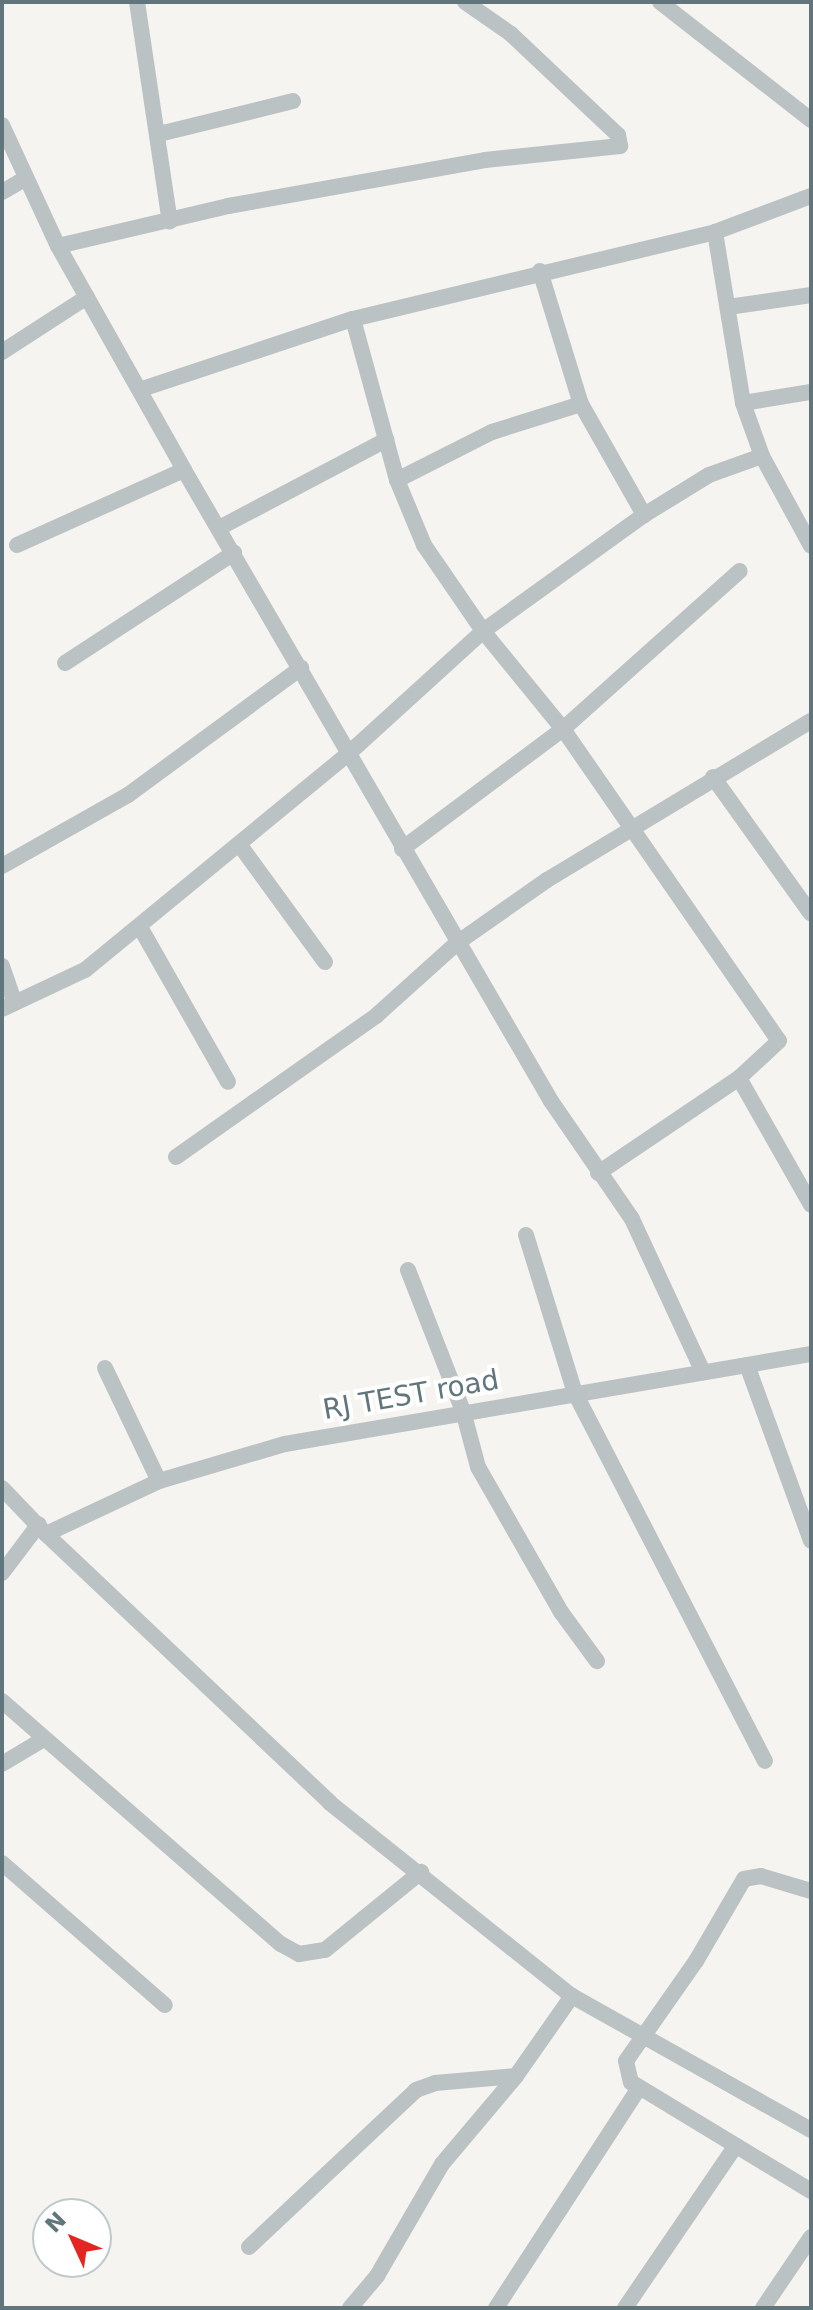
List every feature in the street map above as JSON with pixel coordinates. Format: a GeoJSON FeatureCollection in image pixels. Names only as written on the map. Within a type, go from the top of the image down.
{"type":"FeatureCollection","features":[{"type":"Feature","properties":{"kind":"street"},"geometry":{"type":"LineString","coordinates":[[137,2],[170,222]]}},
{"type":"Feature","properties":{"kind":"street"},"geometry":{"type":"LineString","coordinates":[[58,246],[228,206],[485,160],[620,146],[618,135],[511,34],[465,2]]}},
{"type":"Feature","properties":{"kind":"street"},"geometry":{"type":"LineString","coordinates":[[660,2],[811,120]]}},
{"type":"Feature","properties":{"kind":"street"},"geometry":{"type":"LineString","coordinates":[[159,134],[293,101]]}},
{"type":"Feature","properties":{"kind":"street"},"geometry":{"type":"LineString","coordinates":[[2,125],[58,246],[402,849],[598,1173],[654,1257],[703,1372]]}},
{"type":"Feature","properties":{"kind":"street"},"geometry":{"type":"LineString","coordinates":[[2,192],[26,178]]}},
{"type":"Feature","properties":{"kind":"street"},"geometry":{"type":"LineString","coordinates":[[142,389],[353,319],[540,271],[715,232],[811,196]]}},
{"type":"Feature","properties":{"kind":"street"},"geometry":{"type":"LineString","coordinates":[[715,232],[743,403],[762,456],[811,546]]}},
{"type":"Feature","properties":{"kind":"street"},"geometry":{"type":"LineString","coordinates":[[540,271],[581,404],[644,515]]}},
{"type":"Feature","properties":{"kind":"street"},"geometry":{"type":"LineString","coordinates":[[728,307],[811,295]]}},
{"type":"Feature","properties":{"kind":"street"},"geometry":{"type":"LineString","coordinates":[[2,352],[87,297]]}},
{"type":"Feature","properties":{"kind":"street"},"geometry":{"type":"LineString","coordinates":[[353,319],[397,480],[424,545],[483,631],[563,729],[776,1032],[777,1046],[739,1078],[598,1173]]}},
{"type":"Feature","properties":{"kind":"street"},"geometry":{"type":"LineString","coordinates":[[743,403],[811,392]]}},
{"type":"Feature","properties":{"kind":"street"},"geometry":{"type":"LineString","coordinates":[[397,480],[492,432],[581,404]]}},
{"type":"Feature","properties":{"kind":"street"},"geometry":{"type":"LineString","coordinates":[[221,527],[386,440]]}},
{"type":"Feature","properties":{"kind":"street"},"geometry":{"type":"LineString","coordinates":[[2,966],[9,1006],[85,970],[348,754],[483,631],[644,515],[709,475],[762,456]]}},
{"type":"Feature","properties":{"kind":"street"},"geometry":{"type":"LineString","coordinates":[[17,545],[184,470]]}},
{"type":"Feature","properties":{"kind":"street"},"geometry":{"type":"LineString","coordinates":[[65,663],[234,553]]}},
{"type":"Feature","properties":{"kind":"street"},"geometry":{"type":"LineString","coordinates":[[402,849],[563,729],[740,571]]}},
{"type":"Feature","properties":{"kind":"street"},"geometry":{"type":"LineString","coordinates":[[2,866],[128,795],[301,668]]}},
{"type":"Feature","properties":{"kind":"street"},"geometry":{"type":"LineString","coordinates":[[176,1157],[377,1015],[457,943],[631,826],[811,721]]}},
{"type":"Feature","properties":{"kind":"street"},"geometry":{"type":"LineString","coordinates":[[713,777],[811,914]]}},
{"type":"Feature","properties":{"kind":"street"},"geometry":{"type":"LineString","coordinates":[[239,844],[325,962]]}},
{"type":"Feature","properties":{"kind":"street"},"geometry":{"type":"LineString","coordinates":[[140,927],[228,1082]]}},
{"type":"Feature","properties":{"kind":"street"},"geometry":{"type":"LineString","coordinates":[[739,1078],[811,1205]]}},
{"type":"Feature","properties":{"kind":"street"},"geometry":{"type":"LineString","coordinates":[[526,1235],[575,1393],[765,1761]]}},
{"type":"Feature","properties":{"kind":"street"},"geometry":{"type":"LineString","coordinates":[[408,1270],[463,1411],[484,1478],[561,1612],[597,1661]]}},
{"type":"Feature","properties":{"kind":"street","name":"RJ TEST road"},"geometry":{"type":"LineString","coordinates":[[42,1529],[159,1481],[285,1444],[463,1411],[811,1354]]}},
{"type":"Feature","properties":{"kind":"street"},"geometry":{"type":"LineString","coordinates":[[747,1365],[811,1541]]}},
{"type":"Feature","properties":{"kind":"street"},"geometry":{"type":"LineString","coordinates":[[105,1368],[159,1481]]}},
{"type":"Feature","properties":{"kind":"street"},"geometry":{"type":"LineString","coordinates":[[2,1488],[321,1795],[421,1872],[572,1996],[811,2130]]}},
{"type":"Feature","properties":{"kind":"street"},"geometry":{"type":"LineString","coordinates":[[2,1573],[42,1529]]}},
{"type":"Feature","properties":{"kind":"street"},"geometry":{"type":"LineString","coordinates":[[2,1701],[299,1954],[325,1950],[421,1872]]}},
{"type":"Feature","properties":{"kind":"street"},"geometry":{"type":"LineString","coordinates":[[2,1764],[44,1739]]}},
{"type":"Feature","properties":{"kind":"street"},"geometry":{"type":"LineString","coordinates":[[2,1863],[165,2005]]}},
{"type":"Feature","properties":{"kind":"street"},"geometry":{"type":"LineString","coordinates":[[811,1891],[761,1876],[744,1879],[626,2061],[627,2073],[639,2088],[734,2148],[811,2191]]}},
{"type":"Feature","properties":{"kind":"street"},"geometry":{"type":"LineString","coordinates":[[350,2308],[377,2276],[442,2164],[516,2076],[572,1996]]}},
{"type":"Feature","properties":{"kind":"street"},"geometry":{"type":"LineString","coordinates":[[249,2247],[416,2090],[435,2083],[516,2076]]}},
{"type":"Feature","properties":{"kind":"street"},"geometry":{"type":"LineString","coordinates":[[496,2308],[639,2088]]}},
{"type":"Feature","properties":{"kind":"street"},"geometry":{"type":"LineString","coordinates":[[625,2308],[734,2148]]}},
{"type":"Feature","properties":{"kind":"street"},"geometry":{"type":"LineString","coordinates":[[763,2308],[811,2237]]}}]}
